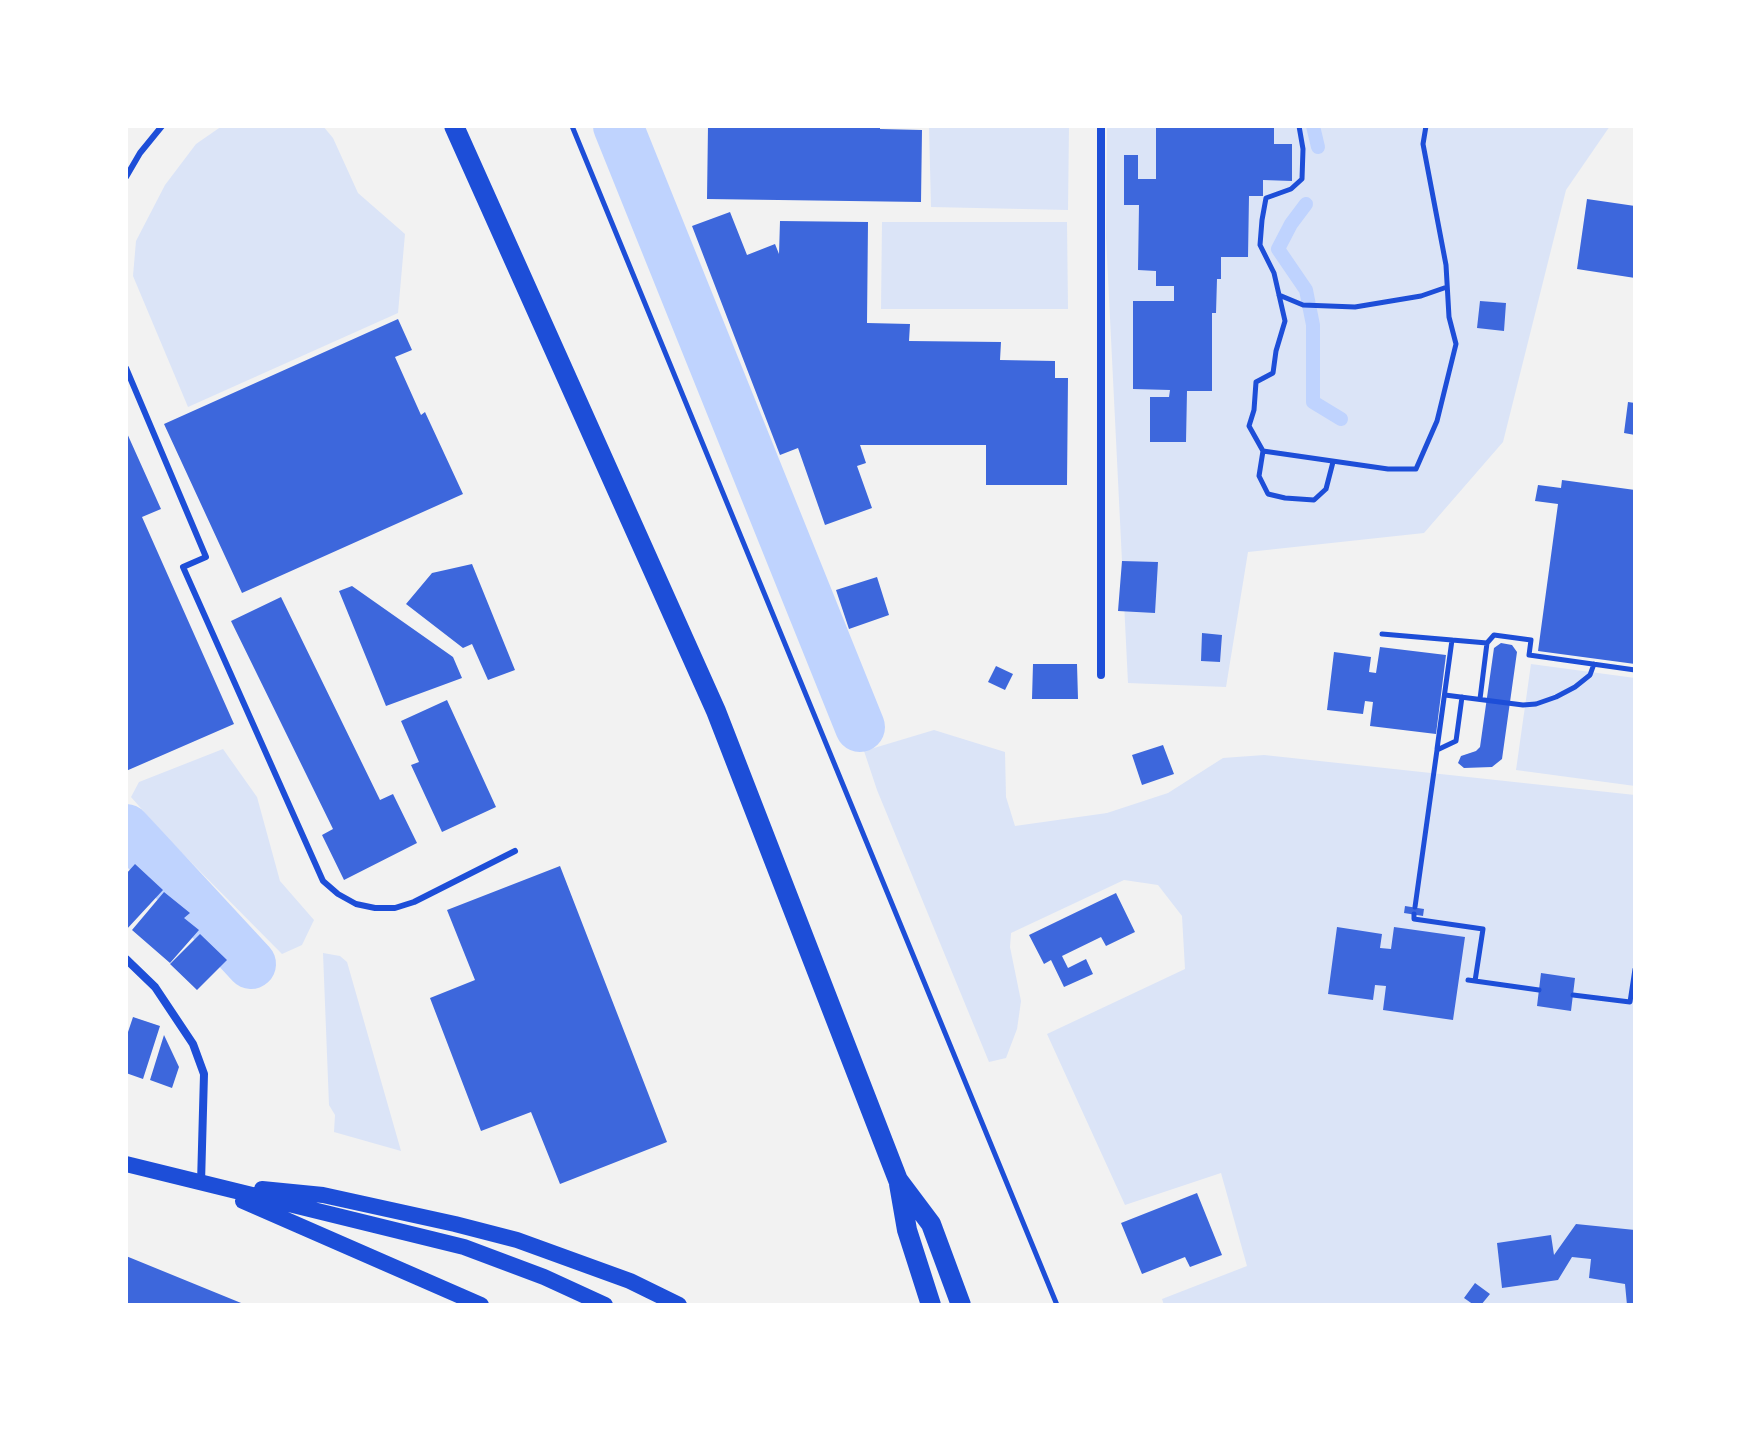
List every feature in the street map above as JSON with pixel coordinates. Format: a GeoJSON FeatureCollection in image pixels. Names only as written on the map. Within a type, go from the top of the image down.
{"type":"FeatureCollection","features":[{"type":"Feature","properties":{"kind":"main road"},"geometry":{"type":"LineString","coordinates":[[454,126],[716,711],[898,1180],[907,1230],[926,1299]]}},
{"type":"Feature","properties":{"kind":"main road"},"geometry":{"type":"LineString","coordinates":[[126,1164],[464,1247],[544,1277],[605,1305]]}},
{"type":"Feature","properties":{"kind":"main road"},"geometry":{"type":"LineString","coordinates":[[898,1180],[931,1224],[961,1305]]}},
{"type":"Feature","properties":{"kind":"main road"},"geometry":{"type":"LineString","coordinates":[[201,1183],[481,1305]]}},
{"type":"Feature","properties":{"kind":"main road"},"geometry":{"type":"LineString","coordinates":[[201,1183],[323,1195],[455,1224],[576,1260],[679,1305]]}},
{"type":"Feature","properties":{"kind":"street"},"geometry":{"type":"LineString","coordinates":[[1101,126],[1101,675]]}},
{"type":"Feature","properties":{"kind":"street"},"geometry":{"type":"LineString","coordinates":[[126,959],[155,987],[193,1044],[204,1074],[201,1183]]}},
{"type":"Feature","properties":{"kind":"lane"},"geometry":{"type":"LineString","coordinates":[[126,177],[140,153],[162,126]]}},
{"type":"Feature","properties":{"kind":"lane"},"geometry":{"type":"LineString","coordinates":[[126,368],[206,557],[183,567],[323,881],[356,904],[395,908],[414,902],[515,851]]}},
{"type":"Feature","properties":{"kind":"path"},"geometry":{"type":"LineString","coordinates":[[572,126],[1057,1305]]}},
{"type":"Feature","properties":{"kind":"path"},"geometry":{"type":"LineString","coordinates":[[1299,126],[1303,149],[1302,179],[1291,189],[1266,198],[1262,220],[1260,245],[1274,273],[1285,321],[1273,373],[1256,382],[1254,410],[1249,426],[1263,451],[1259,476],[1268,494],[1314,500],[1326,489],[1333,462]]}},
{"type":"Feature","properties":{"kind":"path"},"geometry":{"type":"LineString","coordinates":[[1263,451],[1388,469],[1416,469],[1437,421],[1456,344],[1449,317],[1446,265],[1423,144],[1426,126]]}},
{"type":"Feature","properties":{"kind":"path"},"geometry":{"type":"LineString","coordinates":[[1279,295],[1303,305],[1355,307],[1390,303],[1447,287]]}},
{"type":"Feature","properties":{"kind":"path"},"geometry":{"type":"LineString","coordinates":[[1382,634],[1487,643]]}},
{"type":"Feature","properties":{"kind":"path"},"geometry":{"type":"LineString","coordinates":[[1483,699],[1487,643],[1494,635],[1531,640],[1529,655],[1635,670]]}},
{"type":"Feature","properties":{"kind":"path"},"geometry":{"type":"LineString","coordinates":[[1452,640],[1414,919],[1483,929],[1472,980],[1539,990]]}},
{"type":"Feature","properties":{"kind":"path"},"geometry":{"type":"LineString","coordinates":[[1445,695],[1536,704],[1556,697],[1590,675],[1594,664]]}},
{"type":"Feature","properties":{"kind":"path"},"geometry":{"type":"LineString","coordinates":[[1437,750],[1456,741],[1462,697]]}},
{"type":"Feature","properties":{"kind":"path"},"geometry":{"type":"LineString","coordinates":[[1573,995],[1630,1002],[1635,969]]}},
{"type":"Feature","properties":{"kind":"shaded area"},"geometry":{"type":"Polygon","coordinates":[[[222,126],[323,126],[333,138],[358,193],[405,234],[398,313],[188,407],[133,276],[136,241],[165,185],[196,144],[222,126]]]}},
{"type":"Feature","properties":{"kind":"shaded area"},"geometry":{"type":"Polygon","coordinates":[[[929,126],[1069,126],[1068,210],[931,207],[929,126]]]}},
{"type":"Feature","properties":{"kind":"shaded area"},"geometry":{"type":"Polygon","coordinates":[[[1107,126],[1610,126],[1566,190],[1503,442],[1424,533],[1248,552],[1226,687],[1128,683],[1106,237],[1107,126]]]}},
{"type":"Feature","properties":{"kind":"shaded area"},"geometry":{"type":"Polygon","coordinates":[[[882,222],[1067,222],[1068,309],[881,309],[882,222]]]}},
{"type":"Feature","properties":{"kind":"shaded area"},"geometry":{"type":"Polygon","coordinates":[[[1531,664],[1635,678],[1635,786],[1516,770],[1531,664]]]}},
{"type":"Feature","properties":{"kind":"shaded area"},"geometry":{"type":"Polygon","coordinates":[[[934,730],[1005,752],[1006,797],[1015,826],[1107,813],[1168,793],[1223,758],[1264,755],[1635,795],[1635,1305],[1164,1305],[1162,1299],[1247,1266],[1221,1173],[1125,1205],[1047,1034],[1185,969],[1182,916],[1158,885],[1124,880],[1011,933],[1010,947],[1021,1001],[1017,1029],[1006,1058],[989,1062],[877,790],[864,751],[934,730]]]}},
{"type":"Feature","properties":{"kind":"shaded area"},"geometry":{"type":"Polygon","coordinates":[[[223,749],[257,797],[280,881],[314,920],[302,945],[282,954],[169,840],[131,797],[139,782],[223,749]]]}},
{"type":"Feature","properties":{"kind":"shaded area"},"geometry":{"type":"Polygon","coordinates":[[[323,953],[340,956],[347,962],[401,1151],[334,1132],[335,1115],[329,1105],[323,953]]]}},
{"type":"Feature","properties":{"kind":"building"},"geometry":{"type":"Polygon","coordinates":[[[708,126],[880,126],[880,129],[922,130],[921,202],[707,199],[708,126]]]}},
{"type":"Feature","properties":{"kind":"building"},"geometry":{"type":"Polygon","coordinates":[[[1156,126],[1274,126],[1274,144],[1292,144],[1292,181],[1263,180],[1263,196],[1249,196],[1248,257],[1221,257],[1216,313],[1212,313],[1212,391],[1187,391],[1186,442],[1150,442],[1150,397],[1169,397],[1170,390],[1133,389],[1133,301],[1174,301],[1174,286],[1156,286],[1156,271],[1138,270],[1139,205],[1124,205],[1124,155],[1138,155],[1138,179],[1156,179],[1156,126]]]}},
{"type":"Feature","properties":{"kind":"building"},"geometry":{"type":"Polygon","coordinates":[[[1587,199],[1635,206],[1635,278],[1577,269],[1587,199]]]}},
{"type":"Feature","properties":{"kind":"building"},"geometry":{"type":"Polygon","coordinates":[[[730,212],[747,255],[775,244],[779,254],[780,221],[868,222],[867,323],[910,324],[909,341],[1001,342],[1000,360],[1055,361],[1055,378],[1068,378],[1067,485],[986,485],[986,445],[860,445],[866,463],[857,466],[872,508],[825,525],[798,448],[780,455],[692,226],[730,212]]]}},
{"type":"Feature","properties":{"kind":"building"},"geometry":{"type":"Polygon","coordinates":[[[1480,301],[1506,303],[1504,331],[1477,328],[1480,301]]]}},
{"type":"Feature","properties":{"kind":"building"},"geometry":{"type":"Polygon","coordinates":[[[398,319],[412,350],[395,357],[421,415],[425,412],[463,494],[242,593],[164,424],[398,319]]]}},
{"type":"Feature","properties":{"kind":"building"},"geometry":{"type":"Polygon","coordinates":[[[1628,402],[1635,403],[1635,435],[1624,433],[1628,402]]]}},
{"type":"Feature","properties":{"kind":"building"},"geometry":{"type":"Polygon","coordinates":[[[126,431],[161,509],[142,517],[234,724],[126,771],[126,431]]]}},
{"type":"Feature","properties":{"kind":"building"},"geometry":{"type":"Polygon","coordinates":[[[1562,480],[1635,490],[1635,664],[1538,651],[1558,504],[1535,501],[1538,485],[1561,488],[1562,480]]]}},
{"type":"Feature","properties":{"kind":"building"},"geometry":{"type":"Polygon","coordinates":[[[1122,561],[1158,562],[1155,613],[1118,611],[1122,561]]]}},
{"type":"Feature","properties":{"kind":"building"},"geometry":{"type":"Polygon","coordinates":[[[472,564],[515,670],[488,680],[472,644],[463,648],[406,604],[432,573],[472,564]]]}},
{"type":"Feature","properties":{"kind":"building"},"geometry":{"type":"Polygon","coordinates":[[[877,577],[889,615],[849,629],[836,590],[877,577]]]}},
{"type":"Feature","properties":{"kind":"building"},"geometry":{"type":"Polygon","coordinates":[[[352,586],[453,657],[462,678],[386,706],[339,591],[352,586]]]}},
{"type":"Feature","properties":{"kind":"building"},"geometry":{"type":"Polygon","coordinates":[[[281,597],[380,800],[393,794],[417,843],[344,880],[322,835],[333,829],[231,621],[281,597]]]}},
{"type":"Feature","properties":{"kind":"building"},"geometry":{"type":"Polygon","coordinates":[[[1202,633],[1222,635],[1220,662],[1201,661],[1202,633]]]}},
{"type":"Feature","properties":{"kind":"building"},"geometry":{"type":"Polygon","coordinates":[[[1501,643],[1512,645],[1517,652],[1502,759],[1492,767],[1464,768],[1458,763],[1461,756],[1480,747],[1494,648],[1501,643]]]}},
{"type":"Feature","properties":{"kind":"building"},"geometry":{"type":"Polygon","coordinates":[[[1380,647],[1446,655],[1436,734],[1370,726],[1373,702],[1365,701],[1363,714],[1327,710],[1334,652],[1371,657],[1369,672],[1376,673],[1380,647]]]}},
{"type":"Feature","properties":{"kind":"building"},"geometry":{"type":"Polygon","coordinates":[[[1033,664],[1077,664],[1078,699],[1032,699],[1033,664]]]}},
{"type":"Feature","properties":{"kind":"building"},"geometry":{"type":"Polygon","coordinates":[[[996,666],[1013,674],[1005,690],[988,682],[996,666]]]}},
{"type":"Feature","properties":{"kind":"building"},"geometry":{"type":"Polygon","coordinates":[[[447,700],[496,807],[442,832],[411,765],[419,762],[401,721],[447,700]]]}},
{"type":"Feature","properties":{"kind":"building"},"geometry":{"type":"Polygon","coordinates":[[[1163,745],[1174,774],[1142,785],[1132,755],[1163,745]]]}},
{"type":"Feature","properties":{"kind":"building"},"geometry":{"type":"Polygon","coordinates":[[[135,864],[163,890],[126,930],[126,874],[135,864]]]}},
{"type":"Feature","properties":{"kind":"building"},"geometry":{"type":"Polygon","coordinates":[[[560,866],[667,1142],[560,1184],[531,1112],[481,1131],[430,998],[475,980],[447,910],[560,866]]]}},
{"type":"Feature","properties":{"kind":"building"},"geometry":{"type":"Polygon","coordinates":[[[164,892],[190,913],[184,918],[199,930],[170,963],[132,930],[164,892]]]}},
{"type":"Feature","properties":{"kind":"building"},"geometry":{"type":"Polygon","coordinates":[[[1116,893],[1135,932],[1106,946],[1101,937],[1062,956],[1068,968],[1086,959],[1093,974],[1064,987],[1051,960],[1044,964],[1029,935],[1116,893]]]}},
{"type":"Feature","properties":{"kind":"building"},"geometry":{"type":"Polygon","coordinates":[[[1405,906],[1424,909],[1423,916],[1404,913],[1405,906]]]}},
{"type":"Feature","properties":{"kind":"building"},"geometry":{"type":"Polygon","coordinates":[[[1337,927],[1382,934],[1380,948],[1391,949],[1394,927],[1465,937],[1453,1020],[1383,1010],[1386,986],[1375,985],[1373,1000],[1328,994],[1337,927]]]}},
{"type":"Feature","properties":{"kind":"building"},"geometry":{"type":"Polygon","coordinates":[[[200,934],[227,960],[197,990],[170,964],[200,934]]]}},
{"type":"Feature","properties":{"kind":"building"},"geometry":{"type":"Polygon","coordinates":[[[1541,973],[1575,978],[1571,1011],[1537,1006],[1541,973]]]}},
{"type":"Feature","properties":{"kind":"building"},"geometry":{"type":"Polygon","coordinates":[[[133,1017],[160,1026],[143,1079],[126,1073],[126,1038],[133,1017]]]}},
{"type":"Feature","properties":{"kind":"building"},"geometry":{"type":"Polygon","coordinates":[[[164,1035],[179,1067],[172,1088],[150,1080],[164,1035]]]}},
{"type":"Feature","properties":{"kind":"building"},"geometry":{"type":"Polygon","coordinates":[[[1197,1193],[1222,1255],[1190,1267],[1185,1257],[1142,1274],[1121,1223],[1197,1193]]]}},
{"type":"Feature","properties":{"kind":"building"},"geometry":{"type":"Polygon","coordinates":[[[1576,1224],[1635,1230],[1635,1305],[1627,1305],[1625,1284],[1589,1278],[1591,1259],[1572,1257],[1558,1280],[1502,1288],[1497,1243],[1551,1235],[1554,1255],[1576,1224]]]}},
{"type":"Feature","properties":{"kind":"building"},"geometry":{"type":"Polygon","coordinates":[[[126,1256],[246,1305],[126,1305],[126,1256]]]}},
{"type":"Feature","properties":{"kind":"building"},"geometry":{"type":"Polygon","coordinates":[[[1475,1283],[1490,1294],[1481,1305],[1474,1305],[1464,1298],[1475,1283]]]}},
{"type":"Feature","properties":{"kind":"waterway"},"geometry":{"type":"LineString","coordinates":[[618,126],[860,727]]}},
{"type":"Feature","properties":{"kind":"waterway"},"geometry":{"type":"LineString","coordinates":[[1313,126],[1318,147]]}},
{"type":"Feature","properties":{"kind":"waterway"},"geometry":{"type":"LineString","coordinates":[[1306,204],[1278,249],[1306,290],[1313,325],[1313,402],[1341,419]]}},
{"type":"Feature","properties":{"kind":"waterway"},"geometry":{"type":"LineString","coordinates":[[126,829],[251,964]]}}]}
